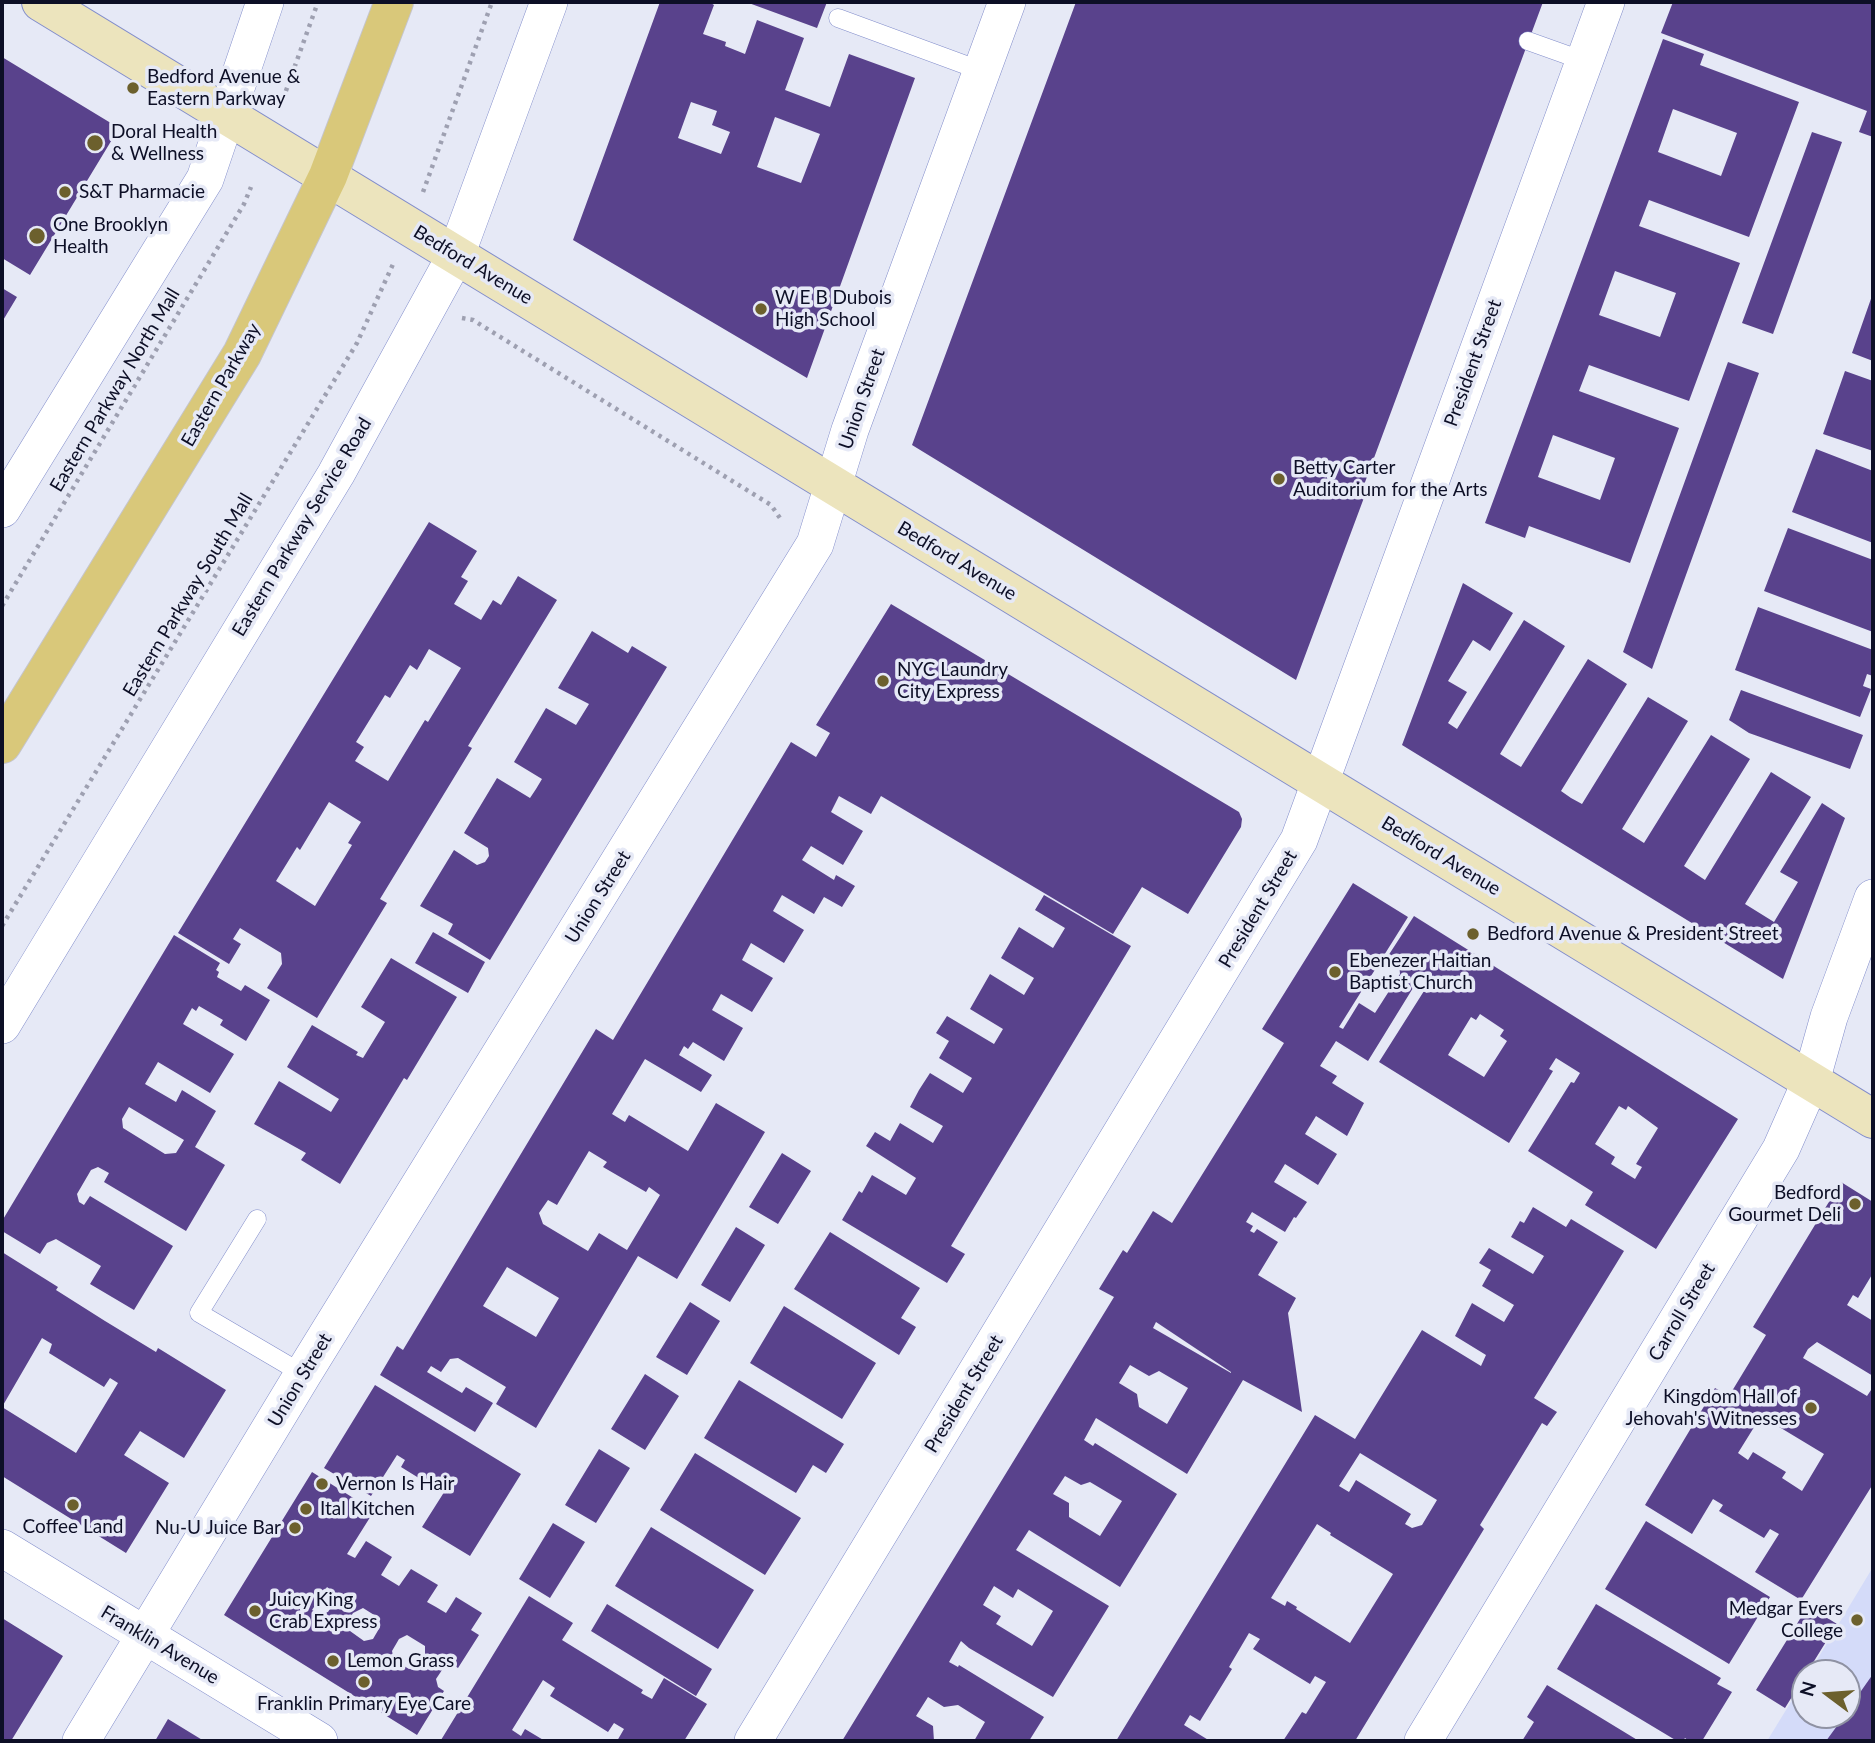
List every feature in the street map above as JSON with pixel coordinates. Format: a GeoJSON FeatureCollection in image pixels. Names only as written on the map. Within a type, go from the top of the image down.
{"type":"FeatureCollection","features":[{"type":"Feature","properties":{"kind":"main road","name":"Eastern Parkway"},"geometry":{"type":"LineString","coordinates":[[2,744],[242,354],[328,176],[394,2]]}},
{"type":"Feature","properties":{"kind":"street","name":"Bedford Avenue"},"geometry":{"type":"LineString","coordinates":[[41,2],[1873,1119]]}},
{"type":"Feature","properties":{"kind":"street"},"geometry":{"type":"LineString","coordinates":[[2,509],[205,179],[265,2]]}},
{"type":"Feature","properties":{"kind":"street","name":"Eastern Parkway Service Road"},"geometry":{"type":"LineString","coordinates":[[2,1025],[336,474],[456,256],[549,2]]}},
{"type":"Feature","properties":{"kind":"street","name":"Union Street"},"geometry":{"type":"LineString","coordinates":[[81,1741],[303,1374],[815,544],[850,430],[1007,2]]}},
{"type":"Feature","properties":{"kind":"street","name":"President Street"},"geometry":{"type":"LineString","coordinates":[[753,1741],[1299,840],[1606,2]]}},
{"type":"Feature","properties":{"kind":"street","name":"Carroll Street"},"geometry":{"type":"LineString","coordinates":[[1423,1741],[1781,1149],[1811,1081],[1829,1017],[1870,915]]}},
{"type":"Feature","properties":{"kind":"street","name":"Franklin Avenue"},"geometry":{"type":"LineString","coordinates":[[2,1548],[319,1741]]}},
{"type":"Feature","properties":{"kind":"lane"},"geometry":{"type":"LineString","coordinates":[[838,19],[982,71]]}},
{"type":"Feature","properties":{"kind":"lane"},"geometry":{"type":"LineString","coordinates":[[1528,41],[1584,61]]}},
{"type":"Feature","properties":{"kind":"lane"},"geometry":{"type":"LineString","coordinates":[[257,1219],[199,1313],[303,1374]]}},
{"type":"Feature","properties":{"kind":"path"},"geometry":{"type":"LineString","coordinates":[[283,99],[318,2]]}},
{"type":"Feature","properties":{"kind":"path"},"geometry":{"type":"LineString","coordinates":[[425,187],[492,2]]}},
{"type":"Feature","properties":{"kind":"path","name":"Eastern Parkway North Mall"},"geometry":{"type":"LineString","coordinates":[[2,606],[244,204],[251,187]]}},
{"type":"Feature","properties":{"kind":"path","name":"Eastern Parkway South Mall"},"geometry":{"type":"LineString","coordinates":[[2,926],[357,343],[389,274]]}},
{"type":"Feature","properties":{"kind":"path"},"geometry":{"type":"LineString","coordinates":[[460,317],[473,320],[771,505],[782,520]]}},
{"type":"Feature","properties":{"kind":"shaded area","name":"Medgar Evers College"},"geometry":{"type":"Polygon","coordinates":[[[1873,1567],[1873,1741],[1767,1741],[1791,1702],[1791,1729],[1861,1729],[1861,1659],[1817,1659],[1873,1567]]]}},
{"type":"Feature","properties":{"kind":"building"},"geometry":{"type":"Polygon","coordinates":[[[660,2],[709,2],[714,5],[703,34],[726,42],[725,46],[745,54],[757,20],[804,38],[785,90],[830,107],[849,54],[915,78],[807,378],[573,240],[660,2]],[[691,102],[678,138],[721,154],[730,132],[712,125],[717,111],[691,102]],[[775,117],[757,167],[801,183],[820,134],[775,117]]]}},
{"type":"Feature","properties":{"kind":"building"},"geometry":{"type":"Polygon","coordinates":[[[746,2],[827,2],[817,28],[746,2]]]}},
{"type":"Feature","properties":{"kind":"building"},"geometry":{"type":"Polygon","coordinates":[[[1076,2],[1543,2],[1361,493],[1365,495],[1296,680],[912,445],[1076,2]]]}},
{"type":"Feature","properties":{"kind":"building"},"geometry":{"type":"Polygon","coordinates":[[[1673,2],[1873,2],[1873,137],[1859,132],[1867,111],[1661,33],[1673,2]]]}},
{"type":"Feature","properties":{"kind":"building"},"geometry":{"type":"Polygon","coordinates":[[[1663,39],[1704,54],[1700,65],[1799,102],[1749,237],[1649,200],[1639,226],[1740,263],[1689,401],[1589,365],[1579,391],[1679,428],[1630,563],[1529,526],[1525,538],[1485,523],[1663,39]],[[1673,109],[1658,152],[1721,176],[1737,133],[1673,109]],[[1615,271],[1599,315],[1660,337],[1676,293],[1615,271]],[[1553,435],[1538,477],[1600,500],[1615,458],[1553,435]]]}},
{"type":"Feature","properties":{"kind":"building"},"geometry":{"type":"Polygon","coordinates":[[[2,57],[119,128],[30,275],[2,258],[2,57]]]}},
{"type":"Feature","properties":{"kind":"building"},"geometry":{"type":"Polygon","coordinates":[[[1812,132],[1842,142],[1773,334],[1742,323],[1812,132]]]}},
{"type":"Feature","properties":{"kind":"building"},"geometry":{"type":"Polygon","coordinates":[[[2,288],[17,297],[2,322],[2,288]]]}},
{"type":"Feature","properties":{"kind":"building"},"geometry":{"type":"Polygon","coordinates":[[[1873,293],[1873,361],[1852,353],[1873,293]]]}},
{"type":"Feature","properties":{"kind":"building"},"geometry":{"type":"Polygon","coordinates":[[[1728,362],[1759,373],[1652,669],[1623,652],[1728,362]]]}},
{"type":"Feature","properties":{"kind":"building"},"geometry":{"type":"Polygon","coordinates":[[[1845,371],[1873,381],[1873,451],[1823,434],[1845,371]]]}},
{"type":"Feature","properties":{"kind":"building"},"geometry":{"type":"Polygon","coordinates":[[[1816,449],[1873,471],[1873,543],[1792,512],[1816,449]]]}},
{"type":"Feature","properties":{"kind":"building"},"geometry":{"type":"Polygon","coordinates":[[[429,522],[477,551],[461,577],[468,581],[454,604],[481,620],[493,600],[501,605],[518,576],[557,600],[468,746],[472,748],[380,899],[387,903],[317,1018],[267,988],[282,964],[281,953],[240,928],[233,939],[241,944],[229,964],[178,933],[429,522]],[[429,649],[417,670],[410,665],[390,698],[385,695],[356,742],[364,747],[355,761],[388,781],[461,668],[429,649]],[[329,802],[300,850],[297,847],[276,881],[315,906],[352,845],[348,843],[361,822],[329,802]]]}},
{"type":"Feature","properties":{"kind":"building"},"geometry":{"type":"Polygon","coordinates":[[[1788,528],[1873,560],[1873,632],[1764,591],[1788,528]]]}},
{"type":"Feature","properties":{"kind":"building"},"geometry":{"type":"Polygon","coordinates":[[[1463,583],[1513,613],[1490,651],[1473,640],[1448,681],[1467,692],[1448,723],[1457,729],[1524,620],[1565,646],[1500,754],[1511,761],[1521,767],[1588,659],[1627,684],[1561,791],[1571,798],[1582,804],[1648,697],[1688,721],[1622,829],[1644,843],[1711,735],[1750,759],[1684,866],[1705,880],[1771,772],[1811,797],[1745,904],[1774,922],[1798,882],[1780,872],[1822,803],[1845,818],[1783,979],[1402,745],[1463,583]]]}},
{"type":"Feature","properties":{"kind":"building"},"geometry":{"type":"Polygon","coordinates":[[[891,604],[1239,812],[1241,827],[1188,914],[1142,887],[1113,934],[881,796],[871,814],[839,796],[831,812],[863,831],[843,865],[811,846],[802,860],[834,880],[836,875],[855,886],[842,907],[824,897],[814,914],[782,895],[773,911],[804,930],[784,963],[751,943],[742,960],[773,978],[752,1012],[721,994],[712,1010],[743,1028],[724,1061],[693,1042],[688,1049],[684,1046],[679,1055],[712,1075],[701,1092],[645,1059],[612,1114],[625,1122],[629,1115],[688,1151],[716,1103],[765,1132],[677,1279],[638,1256],[536,1428],[496,1404],[506,1387],[458,1358],[450,1359],[441,1372],[431,1366],[427,1372],[462,1393],[466,1387],[493,1403],[475,1432],[380,1375],[397,1346],[403,1350],[596,1029],[613,1040],[791,742],[816,757],[830,733],[816,725],[891,604]],[[589,1151],[557,1205],[548,1200],[539,1213],[543,1224],[588,1251],[599,1233],[627,1250],[660,1195],[649,1187],[646,1192],[603,1167],[607,1162],[589,1151]],[[507,1267],[483,1306],[536,1337],[559,1298],[507,1267]]]}},
{"type":"Feature","properties":{"kind":"building"},"geometry":{"type":"Polygon","coordinates":[[[1758,607],[1873,650],[1873,676],[1867,674],[1863,686],[1871,689],[1860,717],[1735,670],[1758,607]]]}},
{"type":"Feature","properties":{"kind":"building"},"geometry":{"type":"Polygon","coordinates":[[[592,631],[628,653],[632,646],[667,667],[490,960],[448,934],[453,924],[420,906],[454,850],[477,865],[485,862],[489,856],[488,848],[464,833],[497,778],[530,798],[536,789],[542,779],[514,762],[546,708],[576,725],[589,704],[558,688],[592,631]]]}},
{"type":"Feature","properties":{"kind":"building"},"geometry":{"type":"Polygon","coordinates":[[[1741,690],[1863,735],[1850,769],[1749,733],[1729,720],[1741,690]]]}},
{"type":"Feature","properties":{"kind":"building"},"geometry":{"type":"Polygon","coordinates":[[[1353,883],[1408,917],[1339,1027],[1343,1029],[1359,1003],[1375,1013],[1400,974],[1399,963],[1388,956],[1414,916],[1738,1119],[1656,1249],[1585,1205],[1593,1192],[1528,1151],[1571,1082],[1574,1083],[1580,1073],[1556,1058],[1549,1069],[1553,1071],[1509,1143],[1379,1062],[1424,991],[1427,993],[1433,982],[1421,975],[1368,1061],[1336,1041],[1320,1066],[1337,1076],[1332,1083],[1364,1103],[1347,1136],[1316,1116],[1305,1134],[1337,1154],[1318,1185],[1285,1164],[1274,1182],[1307,1202],[1296,1218],[1294,1217],[1285,1232],[1252,1212],[1246,1222],[1253,1226],[1250,1231],[1254,1233],[1257,1229],[1278,1242],[1258,1275],[1296,1298],[1288,1313],[1302,1412],[1243,1380],[1187,1474],[1096,1418],[1084,1440],[1093,1446],[1095,1443],[1177,1494],[1120,1587],[1029,1530],[1016,1550],[1109,1606],[1053,1697],[961,1641],[949,1662],[958,1667],[959,1665],[1044,1717],[1029,1741],[974,1741],[985,1722],[958,1705],[944,1707],[928,1697],[916,1716],[933,1726],[934,1741],[842,1741],[1114,1297],[1099,1289],[1123,1250],[1127,1253],[1153,1211],[1172,1223],[1284,1043],[1262,1029],[1353,883]],[[1480,1014],[1476,1020],[1471,1017],[1448,1055],[1484,1077],[1507,1041],[1500,1036],[1504,1030],[1480,1014]],[[1619,1106],[1595,1144],[1615,1157],[1611,1164],[1635,1179],[1642,1167],[1636,1164],[1658,1128],[1628,1106],[1626,1110],[1619,1106]],[[1156,1322],[1153,1328],[1231,1372],[1156,1322]],[[1130,1365],[1119,1383],[1137,1394],[1139,1407],[1167,1424],[1188,1388],[1159,1371],[1149,1376],[1130,1365]],[[1065,1476],[1053,1494],[1069,1503],[1069,1517],[1100,1536],[1122,1501],[1090,1482],[1081,1485],[1065,1476]],[[994,1586],[983,1605],[1001,1616],[996,1624],[1032,1646],[1053,1611],[1018,1589],[1013,1598],[994,1586]]]}},
{"type":"Feature","properties":{"kind":"building"},"geometry":{"type":"Polygon","coordinates":[[[1044,895],[1131,946],[951,1246],[965,1254],[947,1283],[842,1220],[872,1175],[906,1195],[916,1178],[866,1146],[875,1132],[890,1141],[900,1123],[933,1143],[943,1126],[910,1107],[919,1090],[930,1073],[963,1093],[972,1078],[939,1058],[949,1041],[936,1033],[947,1016],[994,1044],[1003,1029],[970,1009],[990,974],[1024,995],[1034,978],[1001,958],[1019,927],[1053,948],[1065,928],[1035,910],[1044,895]]]}},
{"type":"Feature","properties":{"kind":"building"},"geometry":{"type":"Polygon","coordinates":[[[433,932],[485,962],[468,993],[415,963],[433,932]]]}},
{"type":"Feature","properties":{"kind":"building"},"geometry":{"type":"Polygon","coordinates":[[[174,935],[220,963],[216,970],[219,972],[217,977],[241,991],[245,985],[270,1000],[246,1041],[220,1025],[223,1020],[199,1006],[196,1011],[192,1008],[183,1024],[234,1054],[210,1093],[158,1062],[145,1084],[176,1102],[182,1090],[216,1111],[195,1147],[225,1165],[186,1231],[104,1182],[109,1173],[98,1167],[91,1170],[77,1194],[79,1202],[84,1205],[90,1196],[173,1246],[134,1310],[90,1284],[101,1266],[56,1239],[47,1243],[40,1254],[2,1231],[2,1221],[174,935]],[[129,1107],[122,1119],[123,1128],[165,1154],[176,1153],[184,1140],[129,1107]]]}},
{"type":"Feature","properties":{"kind":"building"},"geometry":{"type":"Polygon","coordinates":[[[391,958],[457,997],[340,1184],[301,1160],[306,1153],[254,1124],[279,1081],[331,1112],[339,1099],[287,1067],[312,1025],[358,1052],[356,1055],[363,1058],[385,1022],[361,1007],[391,958]]]}},
{"type":"Feature","properties":{"kind":"building"},"geometry":{"type":"Polygon","coordinates":[[[782,1153],[811,1171],[778,1224],[749,1207],[782,1153]]]}},
{"type":"Feature","properties":{"kind":"building"},"geometry":{"type":"Polygon","coordinates":[[[1841,1182],[1873,1202],[1873,1273],[1858,1298],[1853,1295],[1847,1305],[1873,1321],[1873,1376],[1817,1342],[1808,1349],[1803,1358],[1867,1396],[1873,1387],[1873,1484],[1801,1600],[1755,1572],[1779,1534],[1770,1529],[1764,1538],[1719,1511],[1723,1505],[1713,1499],[1692,1534],[1645,1505],[1715,1388],[1729,1396],[1766,1335],[1753,1327],[1841,1182]],[[1761,1416],[1738,1453],[1748,1460],[1753,1452],[1786,1472],[1782,1478],[1802,1491],[1824,1454],[1761,1416]]]}},
{"type":"Feature","properties":{"kind":"building"},"geometry":{"type":"Polygon","coordinates":[[[1533,1207],[1566,1227],[1571,1219],[1624,1251],[1534,1398],[1557,1412],[1547,1426],[1542,1423],[1480,1525],[1484,1529],[1355,1741],[1283,1741],[1302,1712],[1306,1714],[1326,1682],[1315,1676],[1310,1684],[1253,1649],[1260,1639],[1249,1633],[1229,1667],[1232,1669],[1200,1721],[1190,1715],[1184,1725],[1210,1741],[1116,1741],[1315,1415],[1355,1439],[1422,1330],[1481,1366],[1486,1355],[1455,1336],[1472,1303],[1504,1322],[1514,1305],[1482,1286],[1491,1270],[1479,1263],[1489,1248],[1533,1274],[1544,1256],[1511,1237],[1520,1221],[1524,1223],[1533,1207]],[[1360,1453],[1339,1486],[1349,1492],[1356,1480],[1411,1514],[1405,1524],[1412,1528],[1422,1525],[1437,1500],[1360,1453]],[[1317,1524],[1271,1598],[1285,1606],[1287,1601],[1350,1643],[1393,1574],[1317,1524]]]}},
{"type":"Feature","properties":{"kind":"building"},"geometry":{"type":"Polygon","coordinates":[[[736,1227],[765,1245],[730,1302],[701,1285],[736,1227]]]}},
{"type":"Feature","properties":{"kind":"building"},"geometry":{"type":"Polygon","coordinates":[[[830,1232],[920,1288],[901,1318],[916,1327],[899,1355],[794,1289],[830,1232]]]}},
{"type":"Feature","properties":{"kind":"building"},"geometry":{"type":"Polygon","coordinates":[[[2,1252],[105,1321],[156,1352],[158,1348],[226,1390],[184,1458],[140,1431],[124,1455],[169,1483],[126,1553],[2,1476],[2,1407],[2,1252]],[[42,1338],[2,1407],[76,1453],[118,1383],[110,1378],[104,1387],[49,1353],[52,1344],[42,1338]]]}},
{"type":"Feature","properties":{"kind":"building"},"geometry":{"type":"Polygon","coordinates":[[[690,1302],[720,1321],[687,1375],[656,1357],[690,1302]]]}},
{"type":"Feature","properties":{"kind":"building"},"geometry":{"type":"Polygon","coordinates":[[[784,1306],[876,1363],[842,1419],[750,1363],[784,1306]]]}},
{"type":"Feature","properties":{"kind":"building"},"geometry":{"type":"Polygon","coordinates":[[[645,1374],[679,1396],[645,1450],[611,1429],[645,1374]]]}},
{"type":"Feature","properties":{"kind":"building"},"geometry":{"type":"Polygon","coordinates":[[[739,1380],[844,1444],[826,1473],[813,1465],[796,1493],[704,1438],[739,1380]]]}},
{"type":"Feature","properties":{"kind":"building"},"geometry":{"type":"Polygon","coordinates":[[[375,1385],[521,1474],[470,1556],[422,1527],[448,1486],[439,1481],[435,1488],[401,1467],[405,1460],[397,1455],[371,1496],[324,1468],[375,1385]]]}},
{"type":"Feature","properties":{"kind":"building"},"geometry":{"type":"Polygon","coordinates":[[[599,1449],[630,1468],[596,1523],[565,1505],[599,1449]]]}},
{"type":"Feature","properties":{"kind":"building"},"geometry":{"type":"Polygon","coordinates":[[[695,1453],[801,1518],[765,1575],[660,1510],[695,1453]]]}},
{"type":"Feature","properties":{"kind":"building"},"geometry":{"type":"Polygon","coordinates":[[[312,1472],[374,1511],[347,1554],[355,1558],[366,1541],[392,1557],[381,1575],[399,1586],[411,1569],[438,1585],[427,1602],[446,1613],[456,1597],[482,1613],[471,1630],[479,1635],[458,1668],[452,1664],[444,1667],[436,1679],[438,1687],[444,1691],[417,1735],[224,1615],[312,1472]],[[327,1587],[312,1610],[319,1614],[328,1612],[335,1601],[332,1591],[327,1587]],[[363,1608],[353,1613],[346,1624],[350,1631],[364,1641],[373,1639],[380,1627],[379,1618],[363,1608]],[[407,1635],[399,1639],[392,1651],[394,1660],[409,1669],[418,1667],[425,1656],[425,1646],[407,1635]]]}},
{"type":"Feature","properties":{"kind":"building"},"geometry":{"type":"Polygon","coordinates":[[[1646,1521],[1770,1597],[1729,1664],[1605,1589],[1646,1521]]]}},
{"type":"Feature","properties":{"kind":"building"},"geometry":{"type":"Polygon","coordinates":[[[553,1523],[585,1542],[550,1598],[519,1579],[553,1523]]]}},
{"type":"Feature","properties":{"kind":"building"},"geometry":{"type":"Polygon","coordinates":[[[651,1527],[754,1590],[718,1649],[615,1586],[651,1527]]]}},
{"type":"Feature","properties":{"kind":"building"},"geometry":{"type":"Polygon","coordinates":[[[529,1596],[573,1623],[562,1640],[643,1690],[641,1693],[652,1699],[664,1678],[707,1704],[684,1741],[617,1741],[624,1729],[614,1723],[608,1732],[550,1696],[555,1688],[543,1680],[512,1730],[521,1736],[525,1729],[545,1741],[441,1740],[529,1596]]]}},
{"type":"Feature","properties":{"kind":"building"},"geometry":{"type":"Polygon","coordinates":[[[607,1604],[712,1669],[696,1696],[591,1631],[607,1604]]]}},
{"type":"Feature","properties":{"kind":"building"},"geometry":{"type":"Polygon","coordinates":[[[1596,1604],[1721,1678],[1717,1684],[1732,1692],[1702,1741],[1689,1741],[1685,1738],[1683,1741],[1677,1741],[1557,1669],[1596,1604]]]}},
{"type":"Feature","properties":{"kind":"building"},"geometry":{"type":"Polygon","coordinates":[[[1808,1606],[1837,1624],[1815,1659],[1791,1659],[1791,1698],[1785,1708],[1756,1690],[1808,1606]]]}},
{"type":"Feature","properties":{"kind":"building"},"geometry":{"type":"Polygon","coordinates":[[[2,1618],[63,1656],[11,1741],[2,1741],[2,1618]]]}},
{"type":"Feature","properties":{"kind":"building"},"geometry":{"type":"Polygon","coordinates":[[[1873,1674],[1873,1741],[1826,1741],[1835,1729],[1861,1729],[1861,1691],[1873,1674]]]}},
{"type":"Feature","properties":{"kind":"building"},"geometry":{"type":"Polygon","coordinates":[[[1547,1685],[1639,1741],[1522,1741],[1534,1722],[1527,1717],[1547,1685]]]}},
{"type":"Feature","properties":{"kind":"building"},"geometry":{"type":"Polygon","coordinates":[[[168,1719],[204,1741],[155,1741],[168,1719]]]}},
{"type":"Feature","properties":{"kind":"place","name":"Bedford Avenue & Eastern Parkway"},"geometry":{"type":"Point","coordinates":[133,88]}},
{"type":"Feature","properties":{"kind":"place","name":"Doral Health & Wellness"},"geometry":{"type":"Point","coordinates":[95,143]}},
{"type":"Feature","properties":{"kind":"place","name":"S&T Pharmacie"},"geometry":{"type":"Point","coordinates":[65,192]}},
{"type":"Feature","properties":{"kind":"place","name":"One Brooklyn Health"},"geometry":{"type":"Point","coordinates":[37,236]}},
{"type":"Feature","properties":{"kind":"place","name":"W E B Dubois High School"},"geometry":{"type":"Point","coordinates":[761,309]}},
{"type":"Feature","properties":{"kind":"place","name":"Betty Carter Auditorium for the Arts"},"geometry":{"type":"Point","coordinates":[1279,479]}},
{"type":"Feature","properties":{"kind":"place","name":"NYC Laundry City Express"},"geometry":{"type":"Point","coordinates":[883,681]}},
{"type":"Feature","properties":{"kind":"place","name":"Bedford Avenue & President Street"},"geometry":{"type":"Point","coordinates":[1473,934]}},
{"type":"Feature","properties":{"kind":"place","name":"Ebenezer Haitian Baptist Church"},"geometry":{"type":"Point","coordinates":[1335,972]}},
{"type":"Feature","properties":{"kind":"place","name":"Bedford Gourmet Deli"},"geometry":{"type":"Point","coordinates":[1855,1204]}},
{"type":"Feature","properties":{"kind":"place","name":"Kingdom Hall of Jehovah's Witnesses"},"geometry":{"type":"Point","coordinates":[1811,1408]}},
{"type":"Feature","properties":{"kind":"place","name":"Vernon Is Hair"},"geometry":{"type":"Point","coordinates":[322,1484]}},
{"type":"Feature","properties":{"kind":"place","name":"Coffee Land"},"geometry":{"type":"Point","coordinates":[73,1505]}},
{"type":"Feature","properties":{"kind":"place","name":"Ital Kitchen"},"geometry":{"type":"Point","coordinates":[306,1509]}},
{"type":"Feature","properties":{"kind":"place","name":"Nu-U Juice Bar"},"geometry":{"type":"Point","coordinates":[295,1528]}},
{"type":"Feature","properties":{"kind":"place","name":"Juicy King Crab Express"},"geometry":{"type":"Point","coordinates":[255,1611]}},
{"type":"Feature","properties":{"kind":"place","name":"Medgar Evers College"},"geometry":{"type":"Point","coordinates":[1857,1620]}},
{"type":"Feature","properties":{"kind":"place","name":"Lemon Grass"},"geometry":{"type":"Point","coordinates":[333,1661]}},
{"type":"Feature","properties":{"kind":"place","name":"Franklin Primary Eye Care"},"geometry":{"type":"Point","coordinates":[364,1682]}}]}
